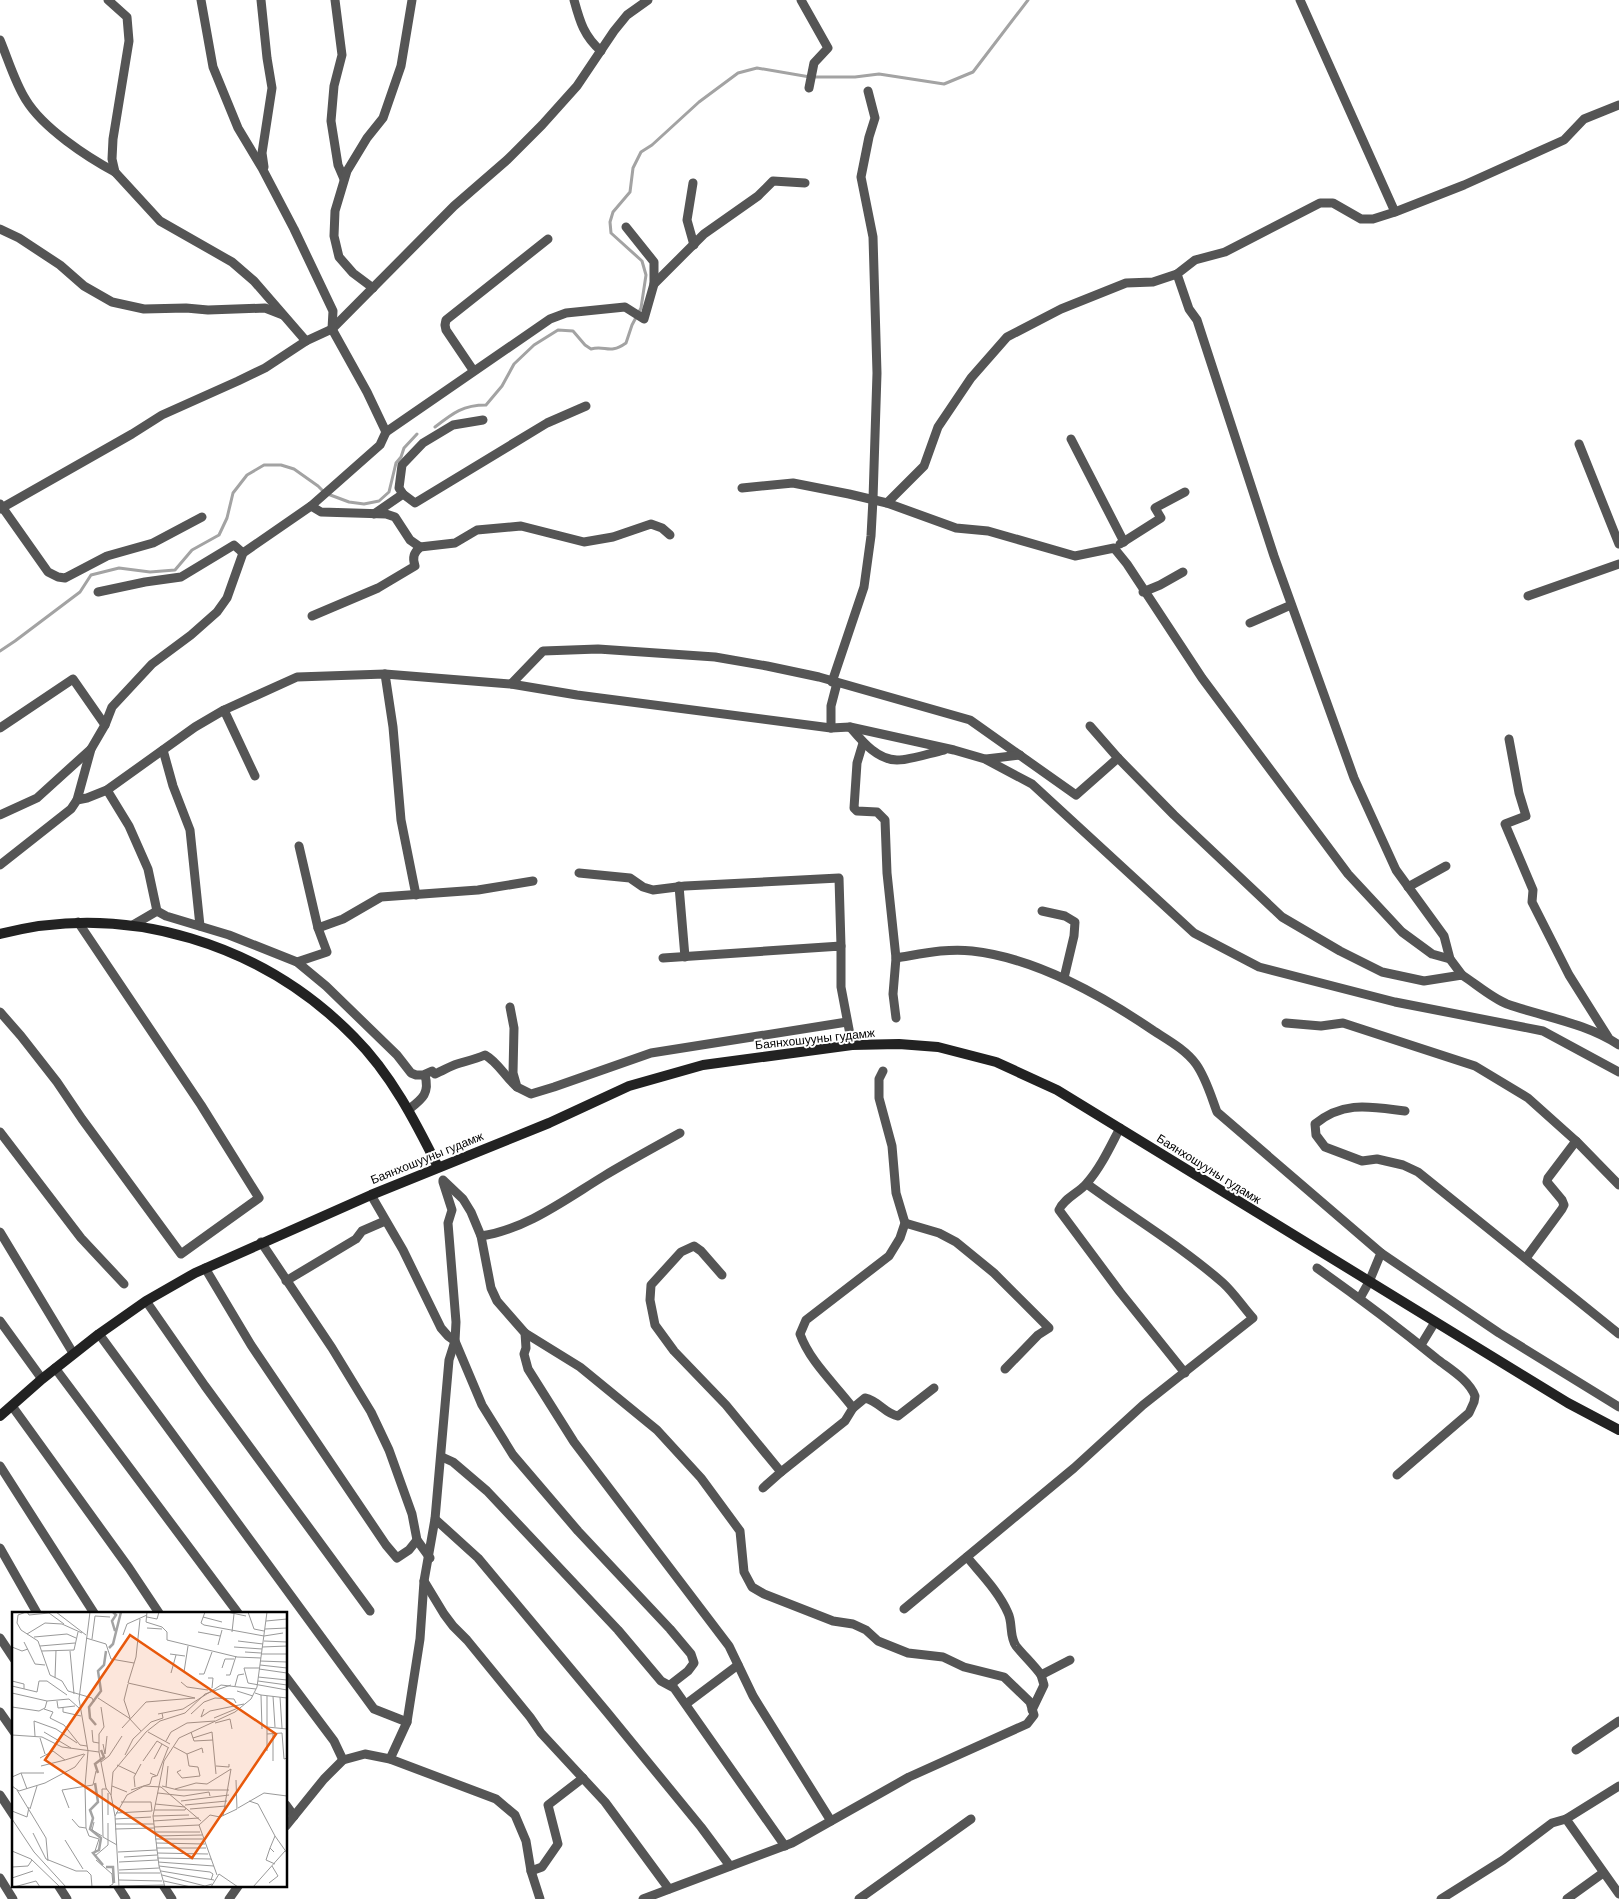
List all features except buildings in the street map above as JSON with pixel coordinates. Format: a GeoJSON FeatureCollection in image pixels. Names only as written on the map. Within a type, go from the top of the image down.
{"type":"FeatureCollection","features":[{"type":"Feature","properties":{"kind":"main road"},"geometry":{"type":"LineString","coordinates":[[0,934],[35,927],[78,922],[133,924],[179,934],[224,949],[262,967],[292,984],[325,1008],[355,1038],[386,1076],[408,1110],[438,1167]]}},
{"type":"Feature","properties":{"kind":"main road","name":"Баянхошууны гудамж"},"geometry":{"type":"LineString","coordinates":[[0,1416],[73,1353],[99,1334],[146,1301],[205,1268],[371,1195],[548,1123],[629,1086],[703,1066],[852,1045],[899,1044],[929,1046],[996,1062],[1057,1090],[1568,1403],[1619,1430]]}},
{"type":"Feature","properties":{"kind":"street"},"geometry":{"type":"LineString","coordinates":[[108,0],[127,17],[129,41],[112,139],[112,159],[115,172]]}},
{"type":"Feature","properties":{"kind":"street"},"geometry":{"type":"LineString","coordinates":[[201,0],[213,67],[238,128],[265,172],[333,311],[332,329],[367,392],[386,432]]}},
{"type":"Feature","properties":{"kind":"street"},"geometry":{"type":"LineString","coordinates":[[261,0],[272,88],[262,153],[265,172]]}},
{"type":"Feature","properties":{"kind":"street"},"geometry":{"type":"LineString","coordinates":[[335,0],[342,55],[334,86],[331,121],[338,165],[344,179]]}},
{"type":"Feature","properties":{"kind":"street"},"geometry":{"type":"LineString","coordinates":[[373,288],[343,263],[336,249],[334,220],[347,171],[382,118],[400,66],[412,0]]}},
{"type":"Feature","properties":{"kind":"street"},"geometry":{"type":"LineString","coordinates":[[574,0],[580,24],[593,43],[602,51]]}},
{"type":"Feature","properties":{"kind":"street"},"geometry":{"type":"LineString","coordinates":[[202,517],[153,543],[107,556],[65,578],[48,572],[1,507],[132,434],[162,415],[202,399],[265,368],[306,341],[332,329],[454,206],[502,164],[542,125],[577,86],[614,31],[627,16],[648,0]]}},
{"type":"Feature","properties":{"kind":"street"},"geometry":{"type":"LineString","coordinates":[[801,0],[828,48],[814,63],[809,86]]}},
{"type":"Feature","properties":{"kind":"street"},"geometry":{"type":"LineString","coordinates":[[1300,0],[1395,212]]}},
{"type":"Feature","properties":{"kind":"street"},"geometry":{"type":"LineString","coordinates":[[0,40],[26,100],[36,112],[88,157],[115,172],[160,221],[232,262],[259,286],[306,341]]}},
{"type":"Feature","properties":{"kind":"street"},"geometry":{"type":"LineString","coordinates":[[831,728],[834,682],[864,587],[871,536],[877,373],[873,237],[861,177],[874,118],[868,91]]}},
{"type":"Feature","properties":{"kind":"street"},"geometry":{"type":"LineString","coordinates":[[887,502],[924,466],[938,427],[971,378],[1007,337],[1061,309],[1126,283],[1153,282],[1176,274],[1195,260],[1224,252],[1320,203],[1332,203],[1361,219],[1374,219],[1395,212],[1464,185],[1564,140],[1584,119],[1619,105]]}},
{"type":"Feature","properties":{"kind":"street"},"geometry":{"type":"LineString","coordinates":[[654,284],[704,234],[758,196],[773,181],[804,183]]}},
{"type":"Feature","properties":{"kind":"street"},"geometry":{"type":"LineString","coordinates":[[693,183],[687,220],[694,245]]}},
{"type":"Feature","properties":{"kind":"street"},"geometry":{"type":"LineString","coordinates":[[0,865],[71,809],[78,800],[91,749],[105,725],[112,706],[152,664],[191,635],[217,612],[227,598],[243,553],[314,503],[380,445],[386,432],[473,370],[550,319],[566,313],[625,307],[644,319],[654,284],[654,262],[626,227]]}},
{"type":"Feature","properties":{"kind":"street"},"geometry":{"type":"LineString","coordinates":[[0,229],[20,238],[60,265],[84,286],[112,302],[144,309],[186,308],[208,310],[265,308],[286,316]]}},
{"type":"Feature","properties":{"kind":"street"},"geometry":{"type":"LineString","coordinates":[[473,370],[446,330],[446,320],[548,238]]}},
{"type":"Feature","properties":{"kind":"street"},"geometry":{"type":"LineString","coordinates":[[1176,274],[1188,309],[1197,320],[1291,605],[1312,657],[1354,778],[1396,870],[1444,936],[1450,960],[1462,975],[1505,1003],[1608,1037],[1619,1045]]}},
{"type":"Feature","properties":{"kind":"street"},"geometry":{"type":"LineString","coordinates":[[483,420],[453,425],[423,443],[402,465],[399,488],[403,494],[415,503],[547,423],[586,406]]}},
{"type":"Feature","properties":{"kind":"street"},"geometry":{"type":"LineString","coordinates":[[1071,440],[1124,542]]}},
{"type":"Feature","properties":{"kind":"street"},"geometry":{"type":"LineString","coordinates":[[1579,444],[1619,544]]}},
{"type":"Feature","properties":{"kind":"street"},"geometry":{"type":"LineString","coordinates":[[742,488],[793,483],[873,498],[956,528],[988,531],[1061,550],[1075,556],[1114,548],[1161,518],[1155,508],[1185,492]]}},
{"type":"Feature","properties":{"kind":"street"},"geometry":{"type":"LineString","coordinates":[[374,514],[403,494]]}},
{"type":"Feature","properties":{"kind":"street"},"geometry":{"type":"LineString","coordinates":[[314,503],[321,512],[386,514],[395,517],[410,540],[420,546],[455,543],[477,530],[521,526],[584,542],[613,537],[651,524],[662,528],[670,536]]}},
{"type":"Feature","properties":{"kind":"street"},"geometry":{"type":"LineString","coordinates":[[98,592],[181,577],[234,545],[243,553]]}},
{"type":"Feature","properties":{"kind":"street"},"geometry":{"type":"LineString","coordinates":[[312,616],[378,588],[415,566],[413,560],[414,553],[420,546]]}},
{"type":"Feature","properties":{"kind":"street"},"geometry":{"type":"LineString","coordinates":[[1114,548],[1127,564],[1143,592],[1202,678],[1348,874],[1402,932],[1432,954],[1450,960]]}},
{"type":"Feature","properties":{"kind":"street"},"geometry":{"type":"LineString","coordinates":[[1528,596],[1619,564]]}},
{"type":"Feature","properties":{"kind":"street"},"geometry":{"type":"LineString","coordinates":[[1143,592],[1183,572]]}},
{"type":"Feature","properties":{"kind":"street"},"geometry":{"type":"LineString","coordinates":[[1250,623],[1291,605]]}},
{"type":"Feature","properties":{"kind":"street"},"geometry":{"type":"LineString","coordinates":[[511,684],[543,651],[598,649],[715,657],[767,666],[834,682],[970,720],[1076,795],[1118,758]]}},
{"type":"Feature","properties":{"kind":"street"},"geometry":{"type":"LineString","coordinates":[[385,674],[401,820],[416,894]]}},
{"type":"Feature","properties":{"kind":"street"},"geometry":{"type":"LineString","coordinates":[[78,800],[107,790],[195,727],[224,710],[297,677],[385,674],[511,684],[831,728],[850,727],[985,759],[1032,784],[1194,933],[1259,967],[1395,1002],[1543,1031],[1619,1072]]}},
{"type":"Feature","properties":{"kind":"street"},"geometry":{"type":"LineString","coordinates":[[0,728],[73,678],[105,725]]}},
{"type":"Feature","properties":{"kind":"street"},"geometry":{"type":"LineString","coordinates":[[224,710],[255,776]]}},
{"type":"Feature","properties":{"kind":"street"},"geometry":{"type":"LineString","coordinates":[[1090,726],[1118,758],[1174,815],[1282,918],[1382,972],[1424,981],[1462,975]]}},
{"type":"Feature","properties":{"kind":"street"},"geometry":{"type":"LineString","coordinates":[[850,727],[863,743],[880,755],[897,760],[949,749]]}},
{"type":"Feature","properties":{"kind":"street"},"geometry":{"type":"LineString","coordinates":[[1510,739],[1519,793],[1526,816],[1505,824],[1533,890],[1532,902],[1569,976],[1608,1037]]}},
{"type":"Feature","properties":{"kind":"street"},"geometry":{"type":"LineString","coordinates":[[863,743],[857,763],[854,808],[858,812],[877,812],[885,820],[887,873],[896,958],[893,994],[896,1018]]}},
{"type":"Feature","properties":{"kind":"street"},"geometry":{"type":"LineString","coordinates":[[0,815],[37,798],[91,749]]}},
{"type":"Feature","properties":{"kind":"street"},"geometry":{"type":"LineString","coordinates":[[163,750],[173,786],[190,830],[200,926]]}},
{"type":"Feature","properties":{"kind":"street"},"geometry":{"type":"LineString","coordinates":[[985,759],[1020,755]]}},
{"type":"Feature","properties":{"kind":"street"},"geometry":{"type":"LineString","coordinates":[[107,790],[129,826],[148,869],[157,911],[166,916],[229,935],[297,962],[326,986],[416,1075],[426,1075],[432,1071],[435,1074],[455,1064],[485,1055],[492,1059],[517,1087],[531,1094],[554,1088],[651,1053],[847,1022]]}},
{"type":"Feature","properties":{"kind":"street"},"geometry":{"type":"LineString","coordinates":[[297,962],[327,952],[318,928],[299,846]]}},
{"type":"Feature","properties":{"kind":"street"},"geometry":{"type":"LineString","coordinates":[[1408,886],[1446,866]]}},
{"type":"Feature","properties":{"kind":"street"},"geometry":{"type":"LineString","coordinates":[[579,873],[630,878],[643,887],[653,890],[679,886],[839,878],[840,987],[852,1045]]}},
{"type":"Feature","properties":{"kind":"street"},"geometry":{"type":"LineString","coordinates":[[318,928],[343,919],[381,897],[478,890],[533,881]]}},
{"type":"Feature","properties":{"kind":"street"},"geometry":{"type":"LineString","coordinates":[[679,886],[685,957]]}},
{"type":"Feature","properties":{"kind":"street"},"geometry":{"type":"LineString","coordinates":[[133,924],[157,911]]}},
{"type":"Feature","properties":{"kind":"street"},"geometry":{"type":"LineString","coordinates":[[1042,911],[1065,916],[1075,922],[1074,936],[1064,978]]}},
{"type":"Feature","properties":{"kind":"street"},"geometry":{"type":"LineString","coordinates":[[0,1012],[57,1082],[181,1254],[259,1198],[201,1105],[78,922]]}},
{"type":"Feature","properties":{"kind":"street"},"geometry":{"type":"LineString","coordinates":[[663,958],[841,946]]}},
{"type":"Feature","properties":{"kind":"street"},"geometry":{"type":"LineString","coordinates":[[896,958],[933,951],[971,951],[1004,957],[1064,978],[1113,1003],[1177,1046],[1196,1063],[1217,1112],[1382,1253],[1500,1333],[1619,1407]]}},
{"type":"Feature","properties":{"kind":"street"},"geometry":{"type":"LineString","coordinates":[[510,1007],[514,1028],[512,1073],[517,1087]]}},
{"type":"Feature","properties":{"kind":"street"},"geometry":{"type":"LineString","coordinates":[[1286,1022],[1321,1026],[1343,1023],[1475,1066],[1528,1098],[1576,1141],[1619,1185]]}},
{"type":"Feature","properties":{"kind":"street"},"geometry":{"type":"LineString","coordinates":[[853,1408],[809,1355],[800,1334],[806,1320],[889,1256],[900,1238],[906,1223],[896,1193],[892,1146],[879,1098],[879,1079],[883,1071]]}},
{"type":"Feature","properties":{"kind":"street"},"geometry":{"type":"LineString","coordinates":[[408,1110],[423,1098],[428,1084],[426,1075]]}},
{"type":"Feature","properties":{"kind":"street"},"geometry":{"type":"LineString","coordinates":[[1406,1111],[1365,1106],[1344,1109],[1324,1117],[1316,1124],[1316,1135],[1325,1147],[1344,1155],[1362,1161],[1377,1159],[1403,1165],[1418,1172],[1619,1334]]}},
{"type":"Feature","properties":{"kind":"street"},"geometry":{"type":"LineString","coordinates":[[1120,1128],[1101,1165],[1087,1184],[1061,1205],[1059,1210],[1120,1292],[1185,1373]]}},
{"type":"Feature","properties":{"kind":"street"},"geometry":{"type":"LineString","coordinates":[[0,1132],[80,1238],[124,1284]]}},
{"type":"Feature","properties":{"kind":"street"},"geometry":{"type":"LineString","coordinates":[[481,1236],[494,1235],[526,1222],[680,1133]]}},
{"type":"Feature","properties":{"kind":"street"},"geometry":{"type":"LineString","coordinates":[[1526,1258],[1564,1205],[1547,1182],[1576,1141]]}},
{"type":"Feature","properties":{"kind":"street"},"geometry":{"type":"LineString","coordinates":[[390,1760],[407,1722],[420,1638],[424,1581],[430,1558],[436,1519],[449,1360],[455,1341],[456,1322],[448,1223],[452,1210],[438,1167]]}},
{"type":"Feature","properties":{"kind":"street"},"geometry":{"type":"LineString","coordinates":[[442,1180],[463,1199],[471,1212],[481,1236],[487,1270],[494,1294],[505,1311],[525,1332],[580,1367],[657,1430],[702,1478],[740,1530],[744,1572],[752,1587],[764,1594],[834,1621],[853,1624],[866,1630],[878,1641],[908,1653],[943,1657],[964,1667],[1004,1677],[1030,1702],[1034,1715],[1027,1724],[909,1777],[785,1846],[643,1899]]}},
{"type":"Feature","properties":{"kind":"street"},"geometry":{"type":"LineString","coordinates":[[904,1609],[1074,1468],[1143,1405],[1253,1318],[1224,1284],[1168,1240],[1145,1226],[1087,1184]]}},
{"type":"Feature","properties":{"kind":"street"},"geometry":{"type":"LineString","coordinates":[[371,1195],[403,1250],[441,1328],[455,1341],[482,1404],[513,1454],[578,1532],[670,1629],[691,1654],[694,1663],[692,1667],[670,1685]]}},
{"type":"Feature","properties":{"kind":"street"},"geometry":{"type":"LineString","coordinates":[[286,1281],[356,1238],[362,1231],[385,1221]]}},
{"type":"Feature","properties":{"kind":"street"},"geometry":{"type":"LineString","coordinates":[[906,1223],[939,1233],[956,1242],[994,1273],[1049,1328],[1038,1335],[1005,1369]]}},
{"type":"Feature","properties":{"kind":"street"},"geometry":{"type":"LineString","coordinates":[[0,1232],[73,1353]]}},
{"type":"Feature","properties":{"kind":"street"},"geometry":{"type":"LineString","coordinates":[[262,1242],[332,1348],[371,1412],[389,1450],[412,1514],[417,1540],[430,1558]]}},
{"type":"Feature","properties":{"kind":"street"},"geometry":{"type":"LineString","coordinates":[[722,1275],[701,1251],[694,1246],[681,1252],[651,1285],[650,1300],[654,1325],[674,1351],[726,1404],[781,1472]]}},
{"type":"Feature","properties":{"kind":"street"},"geometry":{"type":"LineString","coordinates":[[1360,1298],[1382,1253]]}},
{"type":"Feature","properties":{"kind":"street"},"geometry":{"type":"LineString","coordinates":[[205,1268],[251,1345],[386,1545],[397,1558],[409,1550],[417,1540]]}},
{"type":"Feature","properties":{"kind":"street"},"geometry":{"type":"LineString","coordinates":[[1317,1268],[1360,1298],[1420,1345],[1469,1385],[1476,1396],[1469,1413],[1397,1475]]}},
{"type":"Feature","properties":{"kind":"street"},"geometry":{"type":"LineString","coordinates":[[146,1301],[205,1386],[370,1611]]}},
{"type":"Feature","properties":{"kind":"street"},"geometry":{"type":"LineString","coordinates":[[0,1321],[42,1379]]}},
{"type":"Feature","properties":{"kind":"street"},"geometry":{"type":"LineString","coordinates":[[1420,1345],[1435,1322]]}},
{"type":"Feature","properties":{"kind":"street"},"geometry":{"type":"LineString","coordinates":[[525,1332],[526,1348],[524,1354],[528,1369],[574,1442],[729,1646],[753,1696],[831,1821]]}},
{"type":"Feature","properties":{"kind":"street"},"geometry":{"type":"LineString","coordinates":[[99,1334],[374,1709],[407,1722]]}},
{"type":"Feature","properties":{"kind":"street"},"geometry":{"type":"LineString","coordinates":[[55,1368],[237,1612]]}},
{"type":"Feature","properties":{"kind":"street"},"geometry":{"type":"LineString","coordinates":[[763,1488],[846,1421],[853,1408],[865,1398],[883,1406],[890,1414],[898,1416],[934,1388]]}},
{"type":"Feature","properties":{"kind":"street"},"geometry":{"type":"LineString","coordinates":[[12,1406],[129,1568],[158,1612]]}},
{"type":"Feature","properties":{"kind":"street"},"geometry":{"type":"LineString","coordinates":[[442,1457],[453,1462],[487,1491],[618,1630],[661,1680],[670,1685],[686,1704],[785,1846]]}},
{"type":"Feature","properties":{"kind":"street"},"geometry":{"type":"LineString","coordinates":[[0,1466],[93,1612]]}},
{"type":"Feature","properties":{"kind":"street"},"geometry":{"type":"LineString","coordinates":[[436,1519],[484,1565],[613,1718],[730,1866]]}},
{"type":"Feature","properties":{"kind":"street"},"geometry":{"type":"LineString","coordinates":[[0,1548],[36,1612]]}},
{"type":"Feature","properties":{"kind":"street"},"geometry":{"type":"LineString","coordinates":[[967,1557],[1002,1599],[1009,1615],[1012,1635],[1016,1645],[1042,1675],[1044,1686],[1032,1710]]}},
{"type":"Feature","properties":{"kind":"street"},"geometry":{"type":"LineString","coordinates":[[424,1581],[444,1614],[530,1717],[540,1733],[605,1802],[669,1889]]}},
{"type":"Feature","properties":{"kind":"street"},"geometry":{"type":"LineString","coordinates":[[0,1638],[12,1656]]}},
{"type":"Feature","properties":{"kind":"street"},"geometry":{"type":"LineString","coordinates":[[1042,1675],[1070,1660]]}},
{"type":"Feature","properties":{"kind":"street"},"geometry":{"type":"LineString","coordinates":[[686,1704],[738,1665]]}},
{"type":"Feature","properties":{"kind":"street"},"geometry":{"type":"LineString","coordinates":[[288,1680],[334,1741],[343,1760]]}},
{"type":"Feature","properties":{"kind":"street"},"geometry":{"type":"LineString","coordinates":[[0,1712],[12,1729]]}},
{"type":"Feature","properties":{"kind":"street"},"geometry":{"type":"LineString","coordinates":[[1576,1750],[1619,1721]]}},
{"type":"Feature","properties":{"kind":"street"},"geometry":{"type":"LineString","coordinates":[[288,1824],[324,1779],[343,1760],[365,1754],[390,1760],[496,1799],[515,1815],[526,1841],[540,1899]]}},
{"type":"Feature","properties":{"kind":"street"},"geometry":{"type":"LineString","coordinates":[[532,1871],[542,1867],[558,1844],[548,1805],[583,1778]]}},
{"type":"Feature","properties":{"kind":"street"},"geometry":{"type":"LineString","coordinates":[[1441,1899],[1503,1860],[1552,1823],[1566,1819],[1619,1786]]}},
{"type":"Feature","properties":{"kind":"street"},"geometry":{"type":"LineString","coordinates":[[0,1795],[12,1813]]}},
{"type":"Feature","properties":{"kind":"street"},"geometry":{"type":"LineString","coordinates":[[288,1807],[294,1816]]}},
{"type":"Feature","properties":{"kind":"street"},"geometry":{"type":"LineString","coordinates":[[859,1899],[971,1819]]}},
{"type":"Feature","properties":{"kind":"street"},"geometry":{"type":"LineString","coordinates":[[1566,1819],[1603,1874],[1619,1894]]}},
{"type":"Feature","properties":{"kind":"street"},"geometry":{"type":"LineString","coordinates":[[1568,1899],[1603,1874]]}},
{"type":"Feature","properties":{"kind":"street"},"geometry":{"type":"LineString","coordinates":[[0,1878],[13,1899]]}},
{"type":"Feature","properties":{"kind":"street"},"geometry":{"type":"LineString","coordinates":[[59,1886],[67,1899]]}},
{"type":"Feature","properties":{"kind":"street"},"geometry":{"type":"LineString","coordinates":[[118,1886],[126,1899]]}},
{"type":"Feature","properties":{"kind":"street"},"geometry":{"type":"LineString","coordinates":[[164,1886],[172,1899]]}},
{"type":"Feature","properties":{"kind":"street"},"geometry":{"type":"LineString","coordinates":[[229,1899],[238,1886]]}},
{"type":"Feature","properties":{"kind":"waterway"},"geometry":{"type":"LineString","coordinates":[[435,427],[465,408],[486,405],[502,386],[514,364],[534,345],[558,330],[573,331],[591,349],[611,349],[626,343],[632,325],[641,308],[646,275],[642,261],[611,233],[610,222],[613,212],[630,192],[633,168],[641,152],[652,145],[699,102],[738,73],[757,68],[810,77],[855,77],[879,74],[944,84],[973,72],[1028,0]]}},
{"type":"Feature","properties":{"kind":"waterway"},"geometry":{"type":"LineString","coordinates":[[0,651],[80,592],[91,575],[119,568],[150,572],[175,570],[192,550],[219,535],[227,518],[233,493],[247,475],[264,465],[281,465],[294,469],[325,493],[349,502],[364,504],[379,501],[389,492],[396,463],[401,457],[404,448],[417,434]]}}]}
